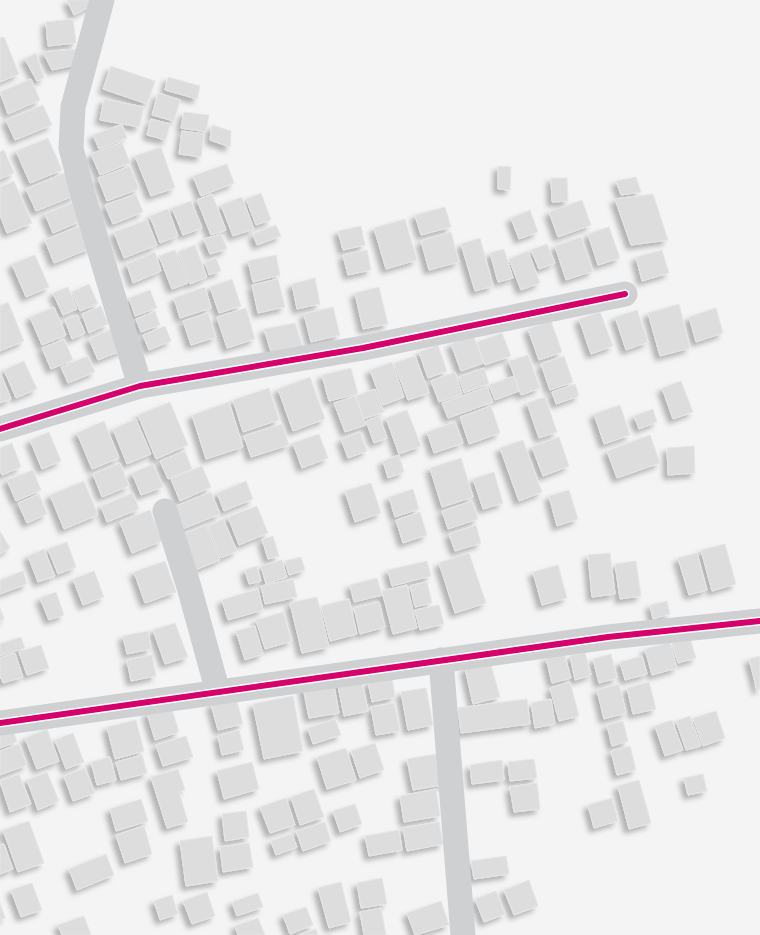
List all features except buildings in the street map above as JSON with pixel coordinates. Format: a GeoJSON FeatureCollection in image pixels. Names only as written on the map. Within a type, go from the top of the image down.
{"type":"FeatureCollection","features":[{"type":"Feature","properties":{"kind":"street"},"geometry":{"type":"LineString","coordinates":[[102,0],[73,107],[71,148],[83,195],[140,386]]}},
{"type":"Feature","properties":{"kind":"street"},"geometry":{"type":"LineString","coordinates":[[0,429],[140,386],[363,348],[624,294]]}},
{"type":"Feature","properties":{"kind":"street"},"geometry":{"type":"LineString","coordinates":[[165,511],[189,587],[218,692]]}},
{"type":"Feature","properties":{"kind":"street"},"geometry":{"type":"LineString","coordinates":[[0,723],[608,637],[760,621]]}},
{"type":"Feature","properties":{"kind":"street"},"geometry":{"type":"LineString","coordinates":[[440,660],[463,935]]}},
{"type":"Feature","properties":{"kind":"cycle path"},"geometry":{"type":"LineString","coordinates":[[0,429],[140,386],[363,348],[625,294]]}},
{"type":"Feature","properties":{"kind":"cycle path"},"geometry":{"type":"LineString","coordinates":[[0,723],[608,637],[760,621]]}}]}
